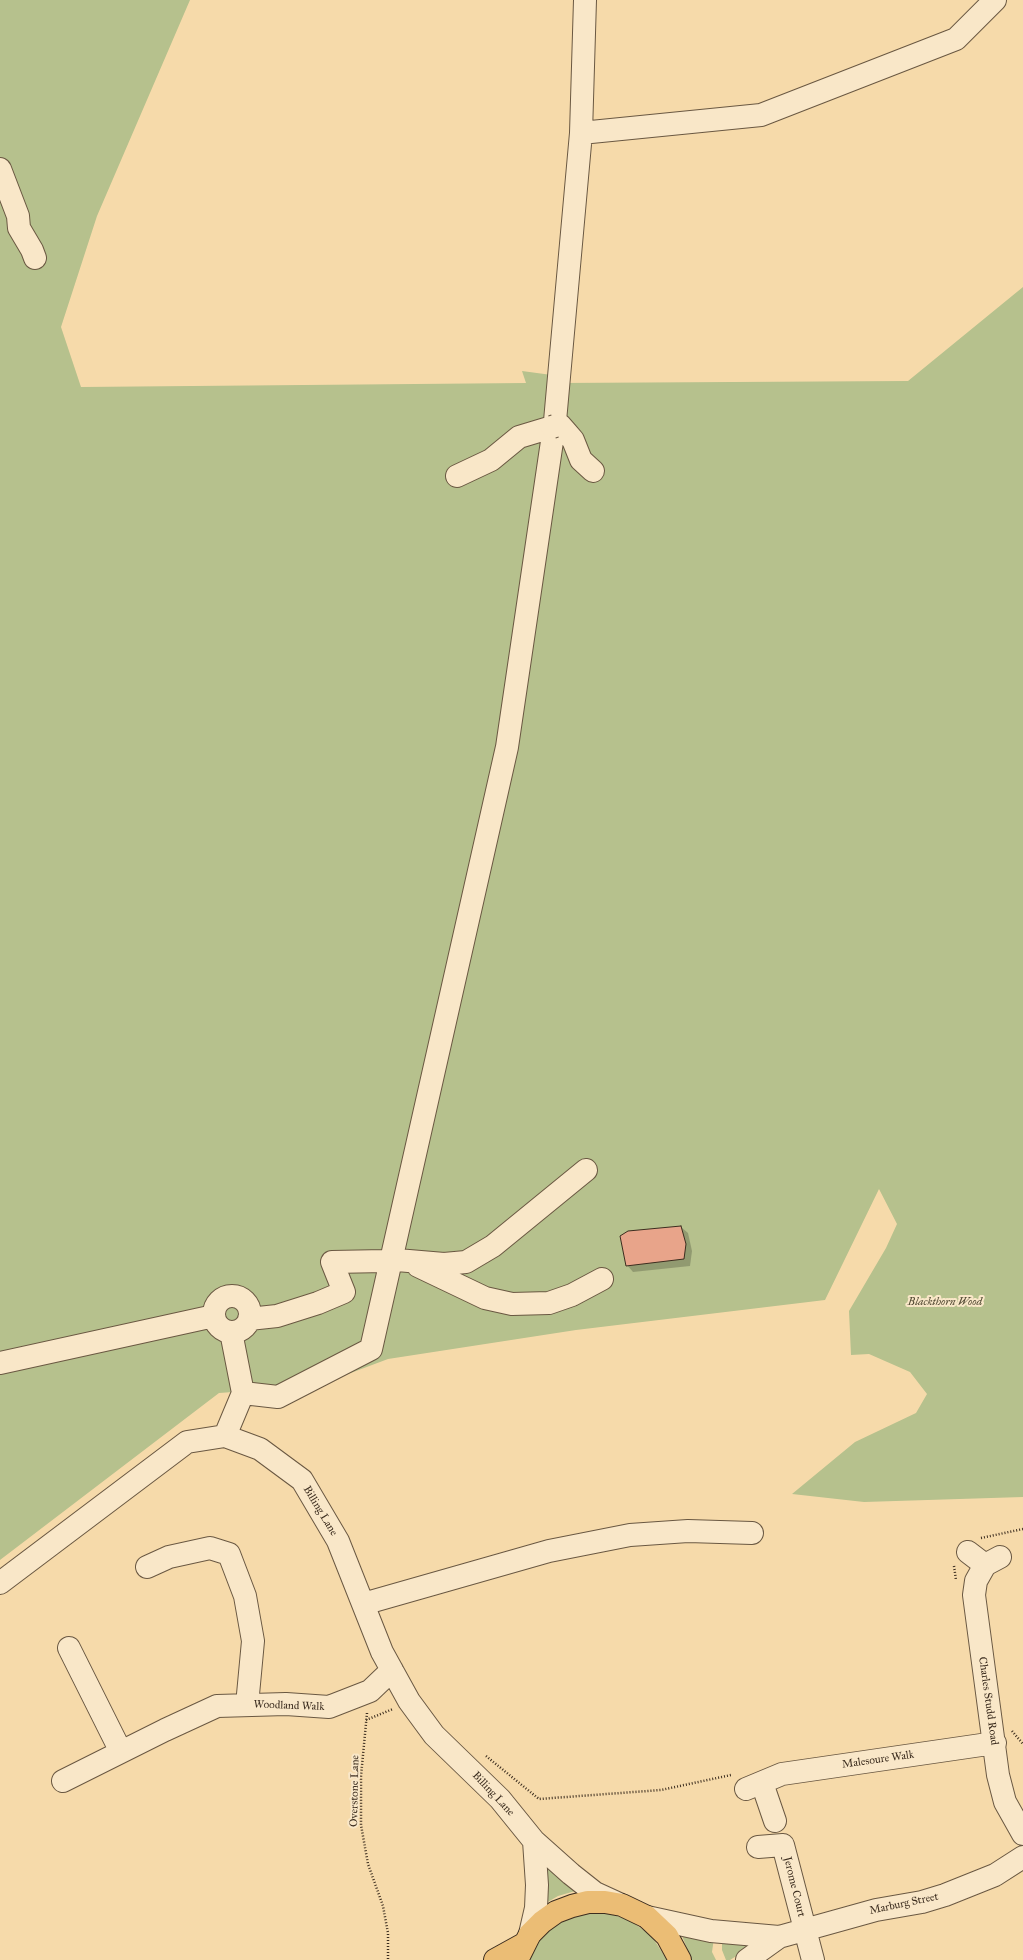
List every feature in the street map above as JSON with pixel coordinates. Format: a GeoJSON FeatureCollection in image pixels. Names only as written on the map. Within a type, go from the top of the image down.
{"type":"FeatureCollection","features":[{"type":"Feature","properties":{"kind":"main road"},"geometry":{"type":"LineString","coordinates":[[495,1960],[524,1946],[542,1922],[556,1912],[588,1902],[605,1902],[622,1905],[648,1917],[667,1936],[680,1960]]}},
{"type":"Feature","properties":{"kind":"street"},"geometry":{"type":"LineString","coordinates":[[243,1393],[278,1397],[371,1349],[506,747],[554,426],[581,133],[585,0]]}},
{"type":"Feature","properties":{"kind":"street"},"geometry":{"type":"LineString","coordinates":[[581,133],[761,115],[956,39],[995,0]]}},
{"type":"Feature","properties":{"kind":"street"},"geometry":{"type":"LineString","coordinates":[[0,169],[18,216],[19,228],[35,258]]}},
{"type":"Feature","properties":{"kind":"street"},"geometry":{"type":"LineString","coordinates":[[457,476],[491,460],[519,437],[560,425],[573,440],[581,460],[593,471]]}},
{"type":"Feature","properties":{"kind":"street"},"geometry":{"type":"LineString","coordinates":[[249,1319],[278,1316],[318,1303],[344,1292],[332,1262],[397,1260],[444,1264],[466,1262],[493,1246],[586,1170]]}},
{"type":"Feature","properties":{"kind":"street"},"geometry":{"type":"LineString","coordinates":[[397,1260],[485,1298],[512,1304],[549,1303],[572,1295],[602,1279]]}},
{"type":"Feature","properties":{"kind":"street"},"geometry":{"type":"LineString","coordinates":[[233,1297],[239,1298],[248,1306],[249,1319],[243,1329],[231,1332],[220,1327],[214,1316],[217,1304],[222,1300],[233,1297]]}},
{"type":"Feature","properties":{"kind":"street"},"geometry":{"type":"LineString","coordinates":[[0,1376],[0,1362],[214,1316]]}},
{"type":"Feature","properties":{"kind":"street"},"geometry":{"type":"LineString","coordinates":[[225,1436],[243,1393],[231,1332]]}},
{"type":"Feature","properties":{"kind":"street","name":"Billing Lane"},"geometry":{"type":"LineString","coordinates":[[0,1583],[187,1442],[225,1436],[260,1449],[302,1480],[338,1541],[382,1652],[409,1701],[434,1735],[500,1799],[534,1841],[595,1893],[622,1905]]}},
{"type":"Feature","properties":{"kind":"street"},"geometry":{"type":"LineString","coordinates":[[363,1604],[549,1551],[630,1534],[688,1531],[752,1533]]}},
{"type":"Feature","properties":{"kind":"street","name":"Woodland Walk"},"geometry":{"type":"LineString","coordinates":[[147,1567],[169,1557],[210,1548],[229,1554],[245,1596],[253,1641],[247,1705]]}},
{"type":"Feature","properties":{"kind":"street","name":"Charles Studd Road"},"geometry":{"type":"LineString","coordinates":[[967,1550],[993,1561],[976,1581],[974,1596],[995,1743],[998,1775],[1005,1802],[1023,1834]]}},
{"type":"Feature","properties":{"kind":"street"},"geometry":{"type":"LineString","coordinates":[[69,1648],[121,1752]]}},
{"type":"Feature","properties":{"kind":"street","name":"Woodland Walk"},"geometry":{"type":"LineString","coordinates":[[63,1782],[121,1752],[217,1706],[286,1704],[329,1707],[370,1691],[392,1670]]}},
{"type":"Feature","properties":{"kind":"street","name":"Malesoure Walk"},"geometry":{"type":"LineString","coordinates":[[747,1782],[782,1774],[995,1743]]}},
{"type":"Feature","properties":{"kind":"street"},"geometry":{"type":"LineString","coordinates":[[747,1782],[775,1821]]}},
{"type":"Feature","properties":{"kind":"street"},"geometry":{"type":"LineString","coordinates":[[524,1946],[536,1908],[537,1885],[534,1841]]}},
{"type":"Feature","properties":{"kind":"street","name":"Jerome Court"},"geometry":{"type":"LineString","coordinates":[[758,1847],[783,1845],[804,1930]]}},
{"type":"Feature","properties":{"kind":"street","name":"Marburg Street"},"geometry":{"type":"LineString","coordinates":[[747,1960],[779,1937],[876,1910],[922,1902],[945,1895],[995,1875],[1023,1857]]}},
{"type":"Feature","properties":{"kind":"street","name":"Marburg Street"},"geometry":{"type":"LineString","coordinates":[[648,1917],[711,1931],[779,1937]]}},
{"type":"Feature","properties":{"kind":"street"},"geometry":{"type":"LineString","coordinates":[[804,1930],[813,1960]]}},
{"type":"Feature","properties":{"kind":"path"},"geometry":{"type":"LineString","coordinates":[[956,1584],[967,1550],[1023,1529]]}},
{"type":"Feature","properties":{"kind":"path","name":"Overstone Lane"},"geometry":{"type":"LineString","coordinates":[[370,1691],[361,1776],[361,1825],[368,1864],[383,1906],[388,1933],[388,1960]]}},
{"type":"Feature","properties":{"kind":"path"},"geometry":{"type":"LineString","coordinates":[[366,1720],[409,1701]]}},
{"type":"Feature","properties":{"kind":"path"},"geometry":{"type":"LineString","coordinates":[[485,1755],[539,1799],[661,1790],[728,1777],[747,1782]]}},
{"type":"Feature","properties":{"kind":"green space","name":"Blackthorn Wood"},"geometry":{"type":"Polygon","coordinates":[[[0,0],[190,0],[97,216],[61,327],[81,387],[526,383],[522,371],[559,376],[558,383],[908,381],[1023,287],[1023,1497],[864,1502],[792,1494],[855,1442],[916,1413],[927,1394],[910,1372],[869,1354],[851,1355],[849,1311],[886,1248],[897,1224],[879,1189],[825,1300],[576,1330],[388,1359],[316,1386],[219,1393],[0,1560],[0,0]]]}},
{"type":"Feature","properties":{"kind":"green space"},"geometry":{"type":"Polygon","coordinates":[[[545,1857],[582,1889],[558,1896],[546,1903],[545,1857]]]}},
{"type":"Feature","properties":{"kind":"green space"},"geometry":{"type":"Polygon","coordinates":[[[604,1912],[629,1920],[651,1935],[667,1960],[527,1960],[539,1940],[556,1924],[578,1914],[604,1912]]]}},
{"type":"Feature","properties":{"kind":"green space"},"geometry":{"type":"Polygon","coordinates":[[[684,1934],[714,1938],[712,1952],[716,1960],[692,1960],[682,1936],[684,1934]]]}},
{"type":"Feature","properties":{"kind":"green space"},"geometry":{"type":"Polygon","coordinates":[[[722,1939],[752,1946],[730,1960],[726,1960],[722,1950],[722,1939]]]}},
{"type":"Feature","properties":{"kind":"building"},"geometry":{"type":"Polygon","coordinates":[[[681,1226],[686,1244],[684,1259],[626,1266],[620,1236],[628,1231],[681,1226]]]}}]}
